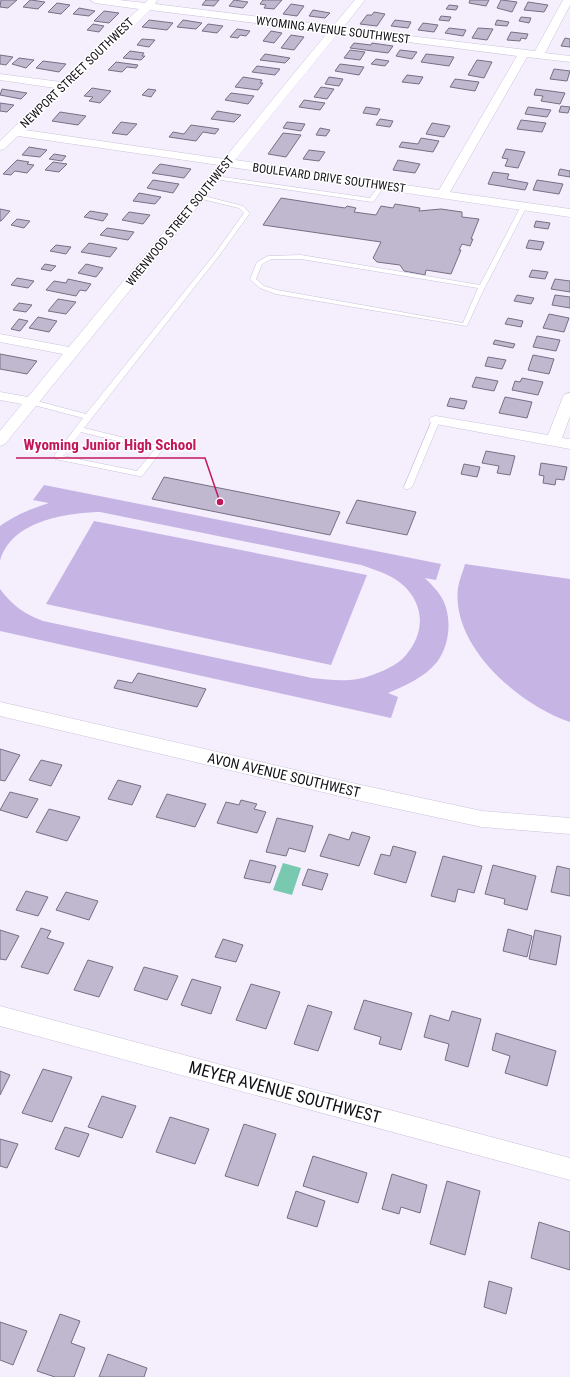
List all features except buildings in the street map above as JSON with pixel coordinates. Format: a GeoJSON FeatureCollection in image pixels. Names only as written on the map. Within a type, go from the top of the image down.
{"type":"FeatureCollection","features":[{"type":"Feature","properties":{"kind":"street","name":"WYOMING AVENUE SOUTHWEST"},"geometry":{"type":"LineString","coordinates":[[96,0],[150,3],[336,30],[570,59]]}},
{"type":"Feature","properties":{"kind":"street","name":"WRENWOOD STREET SOUTHWEST"},"geometry":{"type":"LineString","coordinates":[[0,441],[360,0]]}},
{"type":"Feature","properties":{"kind":"street"},"geometry":{"type":"LineString","coordinates":[[538,55],[568,0]]}},
{"type":"Feature","properties":{"kind":"street","name":"NEWPORT STREET SOUTHWEST"},"geometry":{"type":"LineString","coordinates":[[0,147],[150,3]]}},
{"type":"Feature","properties":{"kind":"street"},"geometry":{"type":"LineString","coordinates":[[443,194],[524,53]]}},
{"type":"Feature","properties":{"kind":"street"},"geometry":{"type":"LineString","coordinates":[[0,77],[63,86]]}},
{"type":"Feature","properties":{"kind":"street","name":"BOULEVARD DRIVE SOUTHWEST"},"geometry":{"type":"LineString","coordinates":[[16,132],[570,213]]}},
{"type":"Feature","properties":{"kind":"street"},"geometry":{"type":"LineString","coordinates":[[0,338],[73,352]]}},
{"type":"Feature","properties":{"kind":"street"},"geometry":{"type":"LineString","coordinates":[[0,396],[33,402]]}},
{"type":"Feature","properties":{"kind":"street"},"geometry":{"type":"LineString","coordinates":[[553,441],[570,397]]}},
{"type":"Feature","properties":{"kind":"street"},"geometry":{"type":"LineString","coordinates":[[436,420],[570,444]]}},
{"type":"Feature","properties":{"kind":"street","name":"AVON AVENUE SOUTHWEST"},"geometry":{"type":"LineString","coordinates":[[0,709],[482,819],[570,826]]}},
{"type":"Feature","properties":{"kind":"street","name":"MEYER AVENUE SOUTHWEST"},"geometry":{"type":"LineString","coordinates":[[0,1016],[570,1169]]}},
{"type":"Feature","properties":{"kind":"lane"},"geometry":{"type":"LineString","coordinates":[[216,178],[372,200],[382,185]]}},
{"type":"Feature","properties":{"kind":"lane"},"geometry":{"type":"LineString","coordinates":[[79,429],[159,449],[139,474],[58,457],[79,429],[88,417],[216,256],[247,212],[241,207],[200,197]]}},
{"type":"Feature","properties":{"kind":"lane"},"geometry":{"type":"LineString","coordinates":[[482,287],[301,257],[270,257],[259,263],[252,279],[262,287],[276,292],[465,325],[482,287],[524,206]]}},
{"type":"Feature","properties":{"kind":"lane"},"geometry":{"type":"LineString","coordinates":[[33,402],[88,417]]}},
{"type":"Feature","properties":{"kind":"lane"},"geometry":{"type":"LineString","coordinates":[[408,487],[436,420]]}},
{"type":"Feature","properties":{"kind":"shaded area"},"geometry":{"type":"Polygon","coordinates":[[[44,485],[441,564],[436,580],[425,578],[439,594],[446,607],[448,615],[448,631],[445,648],[437,662],[421,677],[388,693],[398,697],[391,718],[0,631],[0,589],[9,600],[19,608],[43,621],[312,678],[338,680],[363,678],[374,675],[392,666],[403,659],[417,638],[420,619],[419,610],[415,601],[403,585],[383,573],[361,565],[100,512],[71,514],[56,517],[27,528],[15,537],[6,547],[0,561],[0,526],[23,513],[49,503],[33,500],[44,485]]]}},
{"type":"Feature","properties":{"kind":"shaded area"},"geometry":{"type":"Polygon","coordinates":[[[94,521],[367,575],[331,665],[46,604],[94,521]]]}},
{"type":"Feature","properties":{"kind":"shaded area"},"geometry":{"type":"Polygon","coordinates":[[[465,564],[570,579],[570,722],[551,714],[530,702],[511,688],[493,671],[477,652],[466,631],[459,610],[458,588],[465,564]]]}},
{"type":"Feature","properties":{"kind":"shaded area"},"geometry":{"type":"Polygon","coordinates":[[[283,863],[301,868],[292,895],[273,890],[283,863]]]}},
{"type":"Feature","properties":{"kind":"place","name":"Wyoming Junior High School"},"geometry":{"type":"Point","coordinates":[220,502]}}]}
